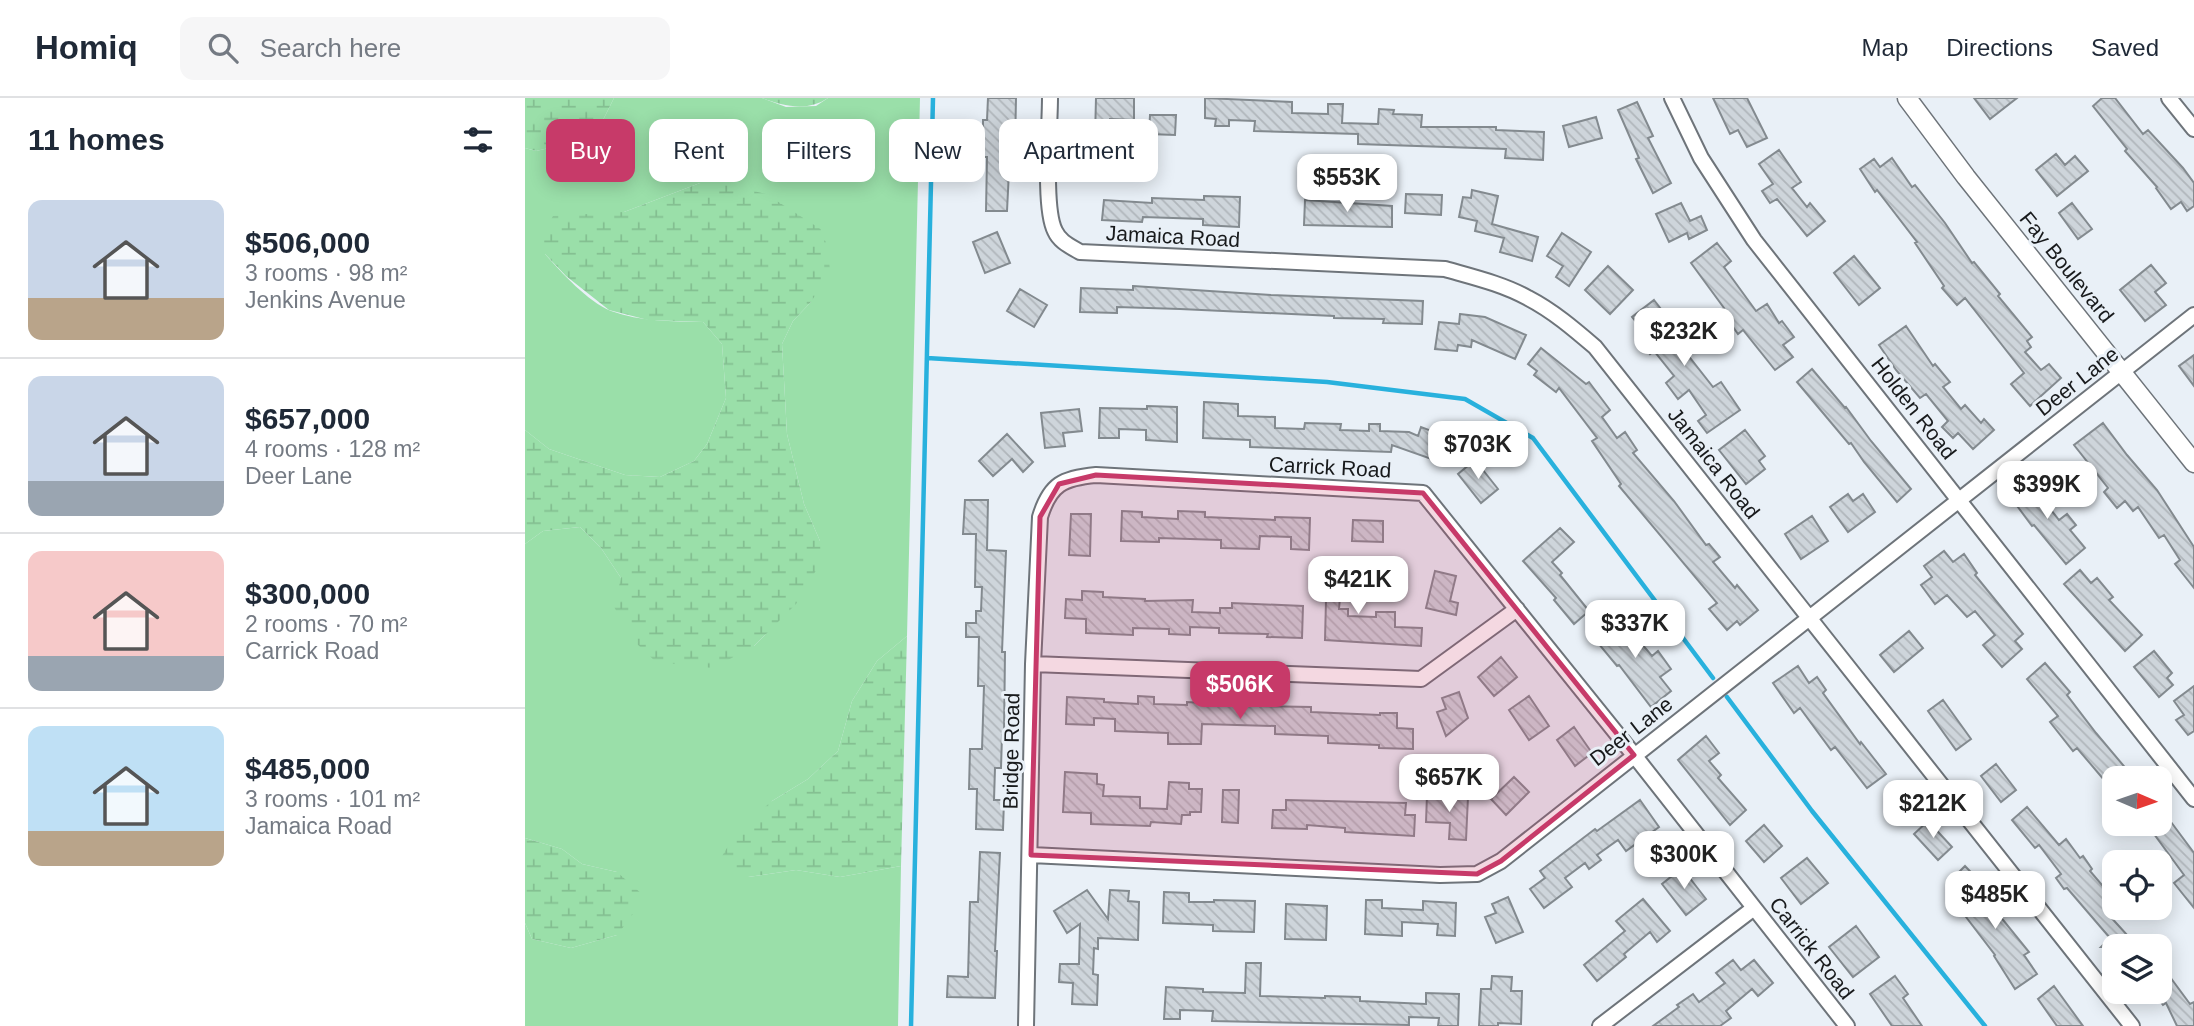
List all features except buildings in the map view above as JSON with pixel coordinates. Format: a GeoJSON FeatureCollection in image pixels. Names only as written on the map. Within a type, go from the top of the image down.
{"type":"FeatureCollection","features":[{"type":"Feature","properties":{"kind":"street","name":"Jamaica Road"},"geometry":{"type":"LineString","coordinates":[[1050,98],[1048,205],[1053,229],[1062,242],[1080,252],[1445,269],[1492,283],[1528,298],[1595,347],[2131,1026]]}},
{"type":"Feature","properties":{"kind":"street","name":"Holden Road"},"geometry":{"type":"LineString","coordinates":[[1672,98],[1701,159],[1754,240],[2194,799]]}},
{"type":"Feature","properties":{"kind":"street","name":"Fay Boulevard"},"geometry":{"type":"LineString","coordinates":[[1907,98],[1966,177],[2194,463]]}},
{"type":"Feature","properties":{"kind":"street"},"geometry":{"type":"LineString","coordinates":[[2169,98],[2194,129]]}},
{"type":"Feature","properties":{"kind":"street","name":"Deer Lane"},"geometry":{"type":"LineString","coordinates":[[1031,855],[1440,875],[1477,874],[1500,861],[2194,315]]}},
{"type":"Feature","properties":{"kind":"street","name":"Carrick Road"},"geometry":{"type":"LineString","coordinates":[[1059,484],[1078,477],[1096,475],[1423,493],[1847,1026]]}},
{"type":"Feature","properties":{"kind":"street","name":"Bridge Road"},"geometry":{"type":"LineString","coordinates":[[1026,1026],[1033,664],[1040,517],[1045,499],[1059,484]]}},
{"type":"Feature","properties":{"kind":"street"},"geometry":{"type":"LineString","coordinates":[[1033,664],[1421,679],[1517,609]]}},
{"type":"Feature","properties":{"kind":"street"},"geometry":{"type":"LineString","coordinates":[[1600,1026],[1754,908]]}},
{"type":"Feature","properties":{"kind":"highlighted area"},"geometry":{"type":"Polygon","coordinates":[[[1096,475],[1423,493],[1634,755],[1501,861],[1477,874],[1031,855],[1040,517],[1059,484],[1096,475]]]}},
{"type":"Feature","properties":{"kind":"green space"},"geometry":{"type":"Polygon","coordinates":[[[525,98],[614,98],[604,119],[546,119],[546,149],[536,151],[525,148],[525,98]]]}},
{"type":"Feature","properties":{"kind":"green space"},"geometry":{"type":"Polygon","coordinates":[[[614,98],[762,98],[786,107],[816,106],[828,98],[920,98],[919,119],[889,119],[889,182],[918,182],[907,636],[877,661],[852,701],[838,751],[808,779],[772,801],[748,877],[796,870],[840,877],[901,866],[898,1026],[525,1026],[525,923],[532,939],[571,948],[617,935],[617,872],[582,864],[562,849],[525,838],[525,544],[543,531],[580,527],[601,548],[621,578],[754,646],[765,635],[820,541],[804,504],[787,434],[782,344],[793,321],[811,302],[700,183],[624,212],[545,254],[575,286],[611,311],[645,319],[703,322],[722,344],[726,398],[707,444],[694,461],[660,477],[625,475],[549,449],[525,430],[525,148],[536,151],[546,149],[546,182],[635,182],[635,119],[604,119],[614,98]]]}},
{"type":"Feature","properties":{"kind":"green space"},"geometry":{"type":"Polygon","coordinates":[[[762,98],[828,98],[804,106],[787,105],[762,98]]]}},
{"type":"Feature","properties":{"kind":"green space"},"geometry":{"type":"Polygon","coordinates":[[[700,183],[732,186],[766,194],[822,230],[830,271],[811,302],[793,321],[782,344],[787,434],[804,504],[820,541],[821,562],[796,604],[754,646],[713,668],[656,662],[636,643],[614,607],[621,578],[601,548],[580,527],[543,531],[525,544],[525,430],[549,449],[625,475],[660,477],[694,461],[707,444],[726,398],[722,344],[703,322],[648,320],[609,310],[566,276],[545,254],[542,235],[553,216],[624,212],[700,183]]]}},
{"type":"Feature","properties":{"kind":"green space"},"geometry":{"type":"Polygon","coordinates":[[[907,636],[901,866],[840,877],[796,870],[748,877],[719,861],[738,830],[772,801],[808,779],[838,751],[852,701],[877,661],[907,636]]]}},
{"type":"Feature","properties":{"kind":"green space"},"geometry":{"type":"Polygon","coordinates":[[[525,838],[562,849],[582,864],[617,872],[643,895],[617,935],[571,948],[532,939],[525,923],[525,838]]]}},
{"type":"Feature","properties":{"kind":"waterway"},"geometry":{"type":"LineString","coordinates":[[911,1026],[933,98]]}},
{"type":"Feature","properties":{"kind":"waterway"},"geometry":{"type":"LineString","coordinates":[[927,358],[1327,382],[1465,399],[1533,438],[1713,678]]}},
{"type":"Feature","properties":{"kind":"waterway"},"geometry":{"type":"LineString","coordinates":[[1727,697],[1812,811],[1985,1026]]}}]}
